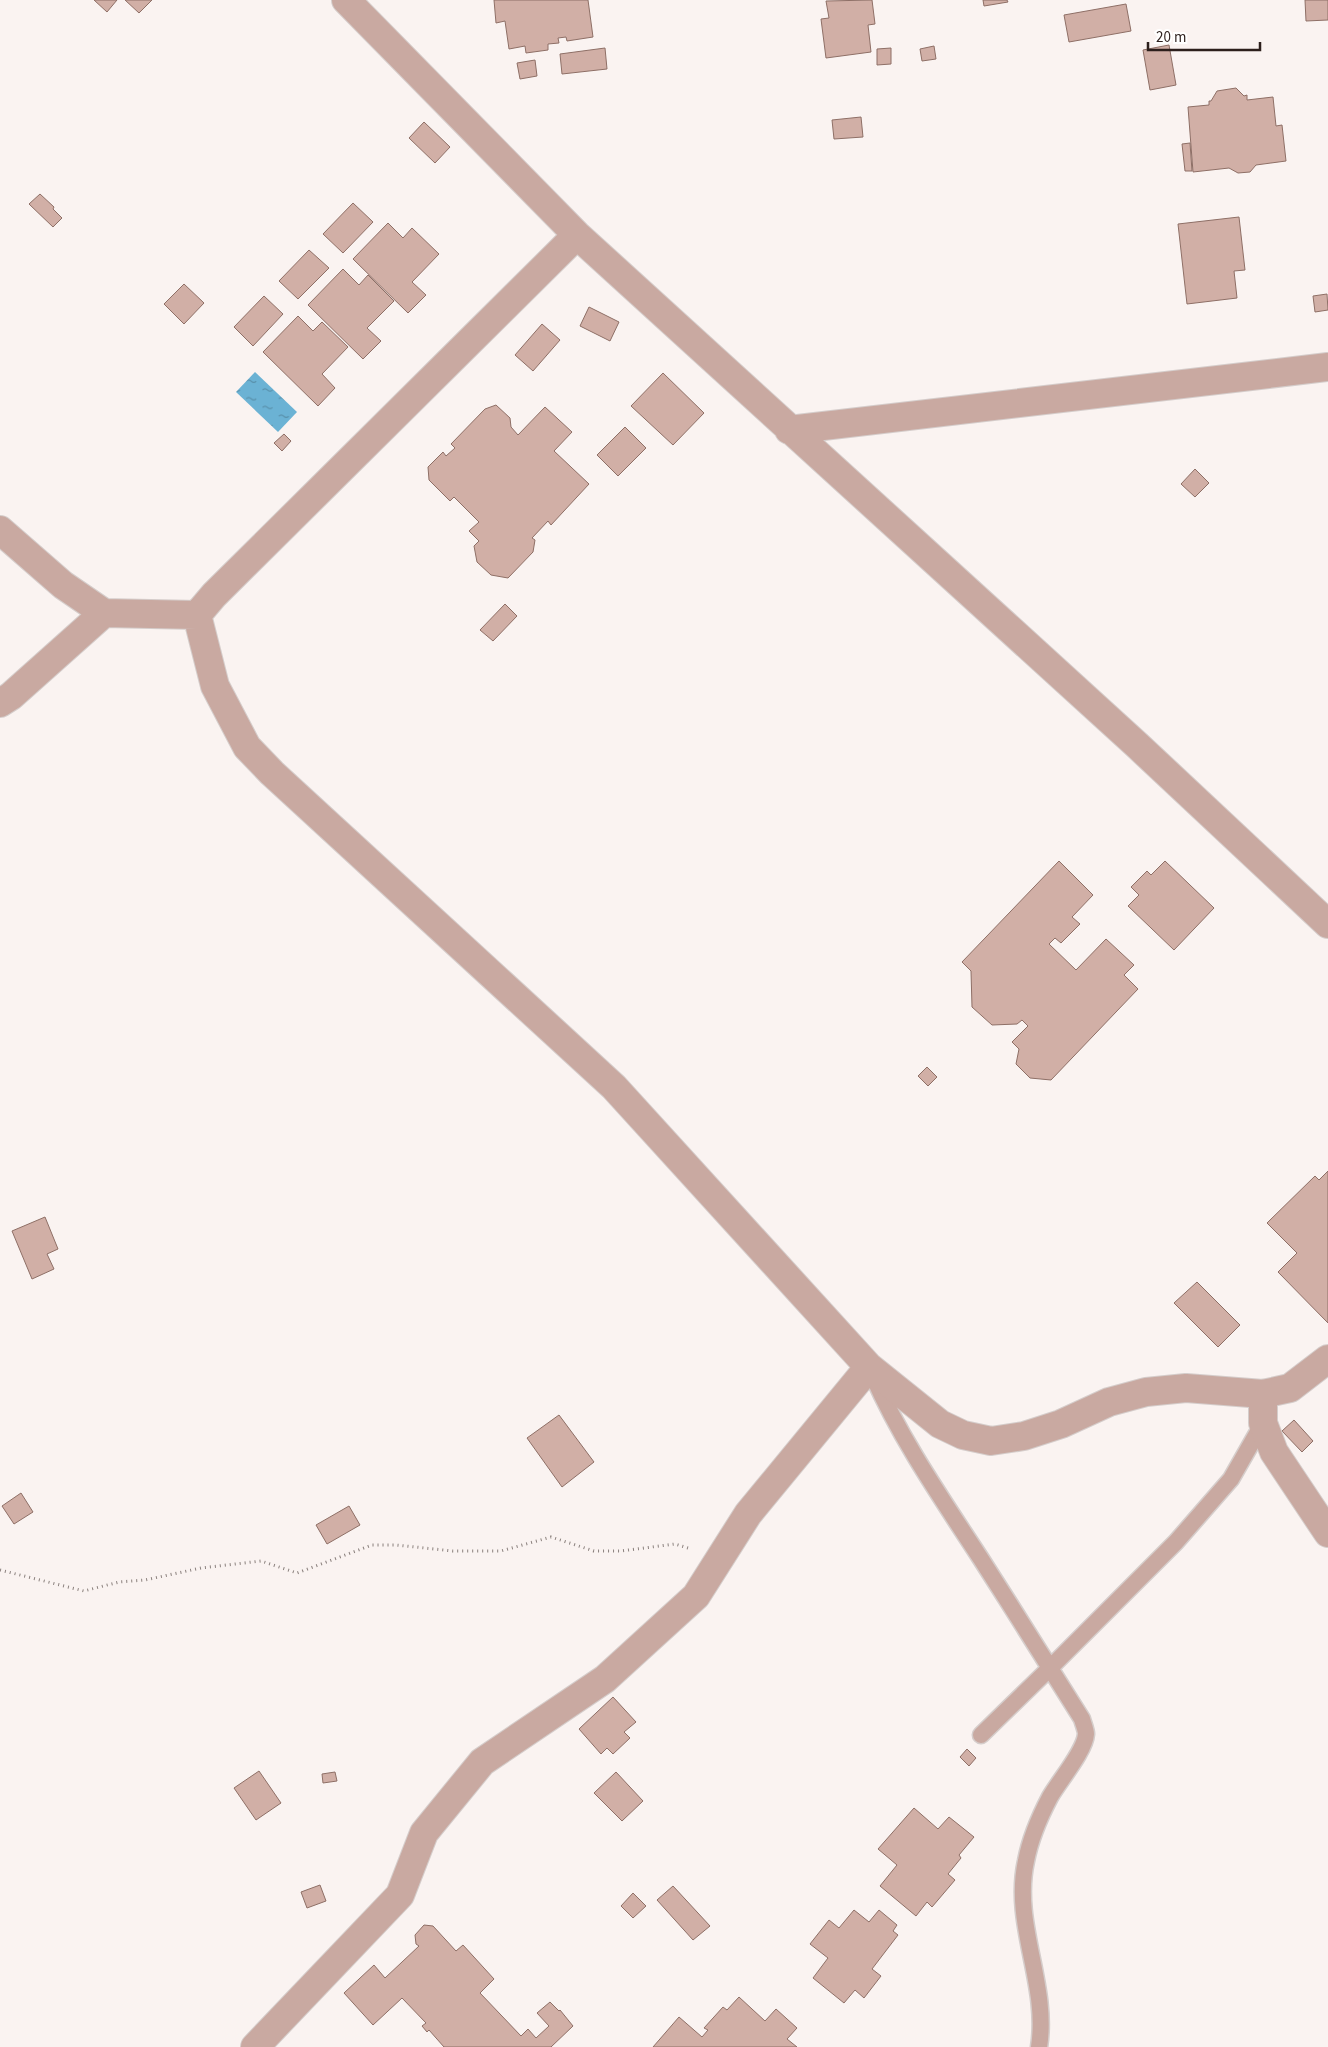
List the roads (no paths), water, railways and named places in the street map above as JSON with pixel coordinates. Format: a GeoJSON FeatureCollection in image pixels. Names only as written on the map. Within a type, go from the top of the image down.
{"type":"FeatureCollection","features":[{"type":"Feature","properties":{"kind":"street"},"geometry":{"type":"LineString","coordinates":[[346,0],[577,235],[1137,745],[1328,924]]}},
{"type":"Feature","properties":{"kind":"street"},"geometry":{"type":"LineString","coordinates":[[197,615],[214,595],[577,235]]}},
{"type":"Feature","properties":{"kind":"street"},"geometry":{"type":"LineString","coordinates":[[789,430],[1328,368]]}},
{"type":"Feature","properties":{"kind":"street"},"geometry":{"type":"LineString","coordinates":[[0,530],[63,585],[104,613],[197,615]]}},
{"type":"Feature","properties":{"kind":"street"},"geometry":{"type":"LineString","coordinates":[[0,703],[104,613]]}},
{"type":"Feature","properties":{"kind":"street"},"geometry":{"type":"LineString","coordinates":[[197,615],[215,686],[247,747],[272,773],[614,1087],[869,1366],[940,1424],[963,1436],[991,1441],[1024,1436],[1061,1424],[1109,1402],[1146,1392],[1186,1388],[1263,1394],[1290,1388],[1314,1372],[1328,1359]]}},
{"type":"Feature","properties":{"kind":"street"},"geometry":{"type":"LineString","coordinates":[[255,2047],[400,1895],[424,1833],[482,1762],[606,1679],[696,1596],[748,1514],[869,1366]]}},
{"type":"Feature","properties":{"kind":"street"},"geometry":{"type":"LineString","coordinates":[[1263,1394],[1263,1423],[1274,1452],[1328,1533]]}},
{"type":"Feature","properties":{"kind":"lane"},"geometry":{"type":"LineString","coordinates":[[869,1366],[890,1414],[1082,1719],[1086,1734],[1080,1751],[1050,1797],[1030,1844],[1025,1862],[1022,1899],[1041,2008],[1039,2047]]}},
{"type":"Feature","properties":{"kind":"lane"},"geometry":{"type":"LineString","coordinates":[[980,1735],[1176,1542],[1231,1478],[1263,1423]]}},
{"type":"Feature","properties":{"kind":"water"},"geometry":{"type":"Polygon","coordinates":[[[255,372],[297,412],[278,432],[236,392],[255,372]]]}}]}
